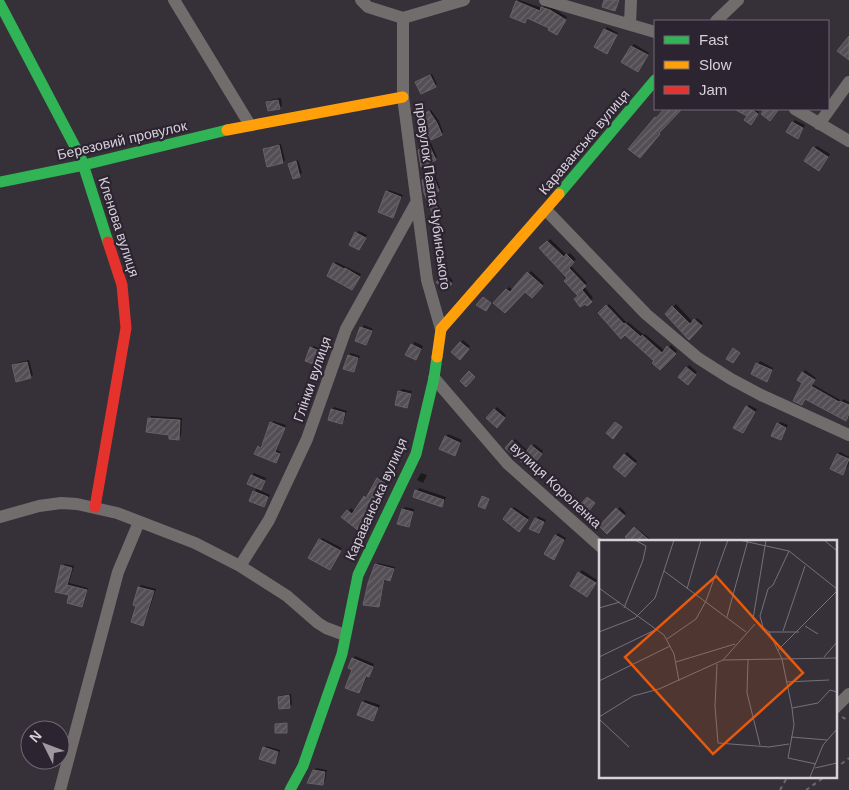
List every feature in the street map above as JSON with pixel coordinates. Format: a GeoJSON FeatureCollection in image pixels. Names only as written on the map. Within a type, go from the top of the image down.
{"type":"FeatureCollection","features":[{"type":"Feature","properties":{"kind":"street"},"geometry":{"type":"LineString","coordinates":[[174,0],[250,125]]}},
{"type":"Feature","properties":{"kind":"street"},"geometry":{"type":"LineString","coordinates":[[361,0],[368,7],[403,18],[464,0]]}},
{"type":"Feature","properties":{"kind":"street"},"geometry":{"type":"LineString","coordinates":[[545,0],[654,32]]}},
{"type":"Feature","properties":{"kind":"street"},"geometry":{"type":"LineString","coordinates":[[630,24],[631,0]]}},
{"type":"Feature","properties":{"kind":"street"},"geometry":{"type":"LineString","coordinates":[[717,20],[738,0]]}},
{"type":"Feature","properties":{"kind":"street","name":"Кленова вулиця"},"geometry":{"type":"LineString","coordinates":[[0,4],[84,164],[122,285],[126,328],[94,507]]}},
{"type":"Feature","properties":{"kind":"street","name":"провулок Павла Чубинського"},"geometry":{"type":"LineString","coordinates":[[403,18],[403,97],[416,204],[427,280],[441,329]]}},
{"type":"Feature","properties":{"kind":"street","name":"Караванська вулиця"},"geometry":{"type":"LineString","coordinates":[[290,790],[303,766],[342,654],[358,575],[416,454],[434,378],[441,329],[546,210],[654,81]]}},
{"type":"Feature","properties":{"kind":"street"},"geometry":{"type":"LineString","coordinates":[[819,124],[849,82]]}},
{"type":"Feature","properties":{"kind":"street","name":"провулок Павла Чубинського"},"geometry":{"type":"LineString","coordinates":[[250,125],[403,97]]}},
{"type":"Feature","properties":{"kind":"street"},"geometry":{"type":"LineString","coordinates":[[796,110],[849,141]]}},
{"type":"Feature","properties":{"kind":"street","name":"Березовий провулок"},"geometry":{"type":"LineString","coordinates":[[0,182],[250,125]]}},
{"type":"Feature","properties":{"kind":"street","name":"Глінки вулиця"},"geometry":{"type":"LineString","coordinates":[[240,566],[270,520],[307,439],[346,329],[416,204]]}},
{"type":"Feature","properties":{"kind":"street"},"geometry":{"type":"LineString","coordinates":[[546,210],[646,314],[698,358],[761,395],[849,435]]}},
{"type":"Feature","properties":{"kind":"street","name":"вулиця Короленка"},"geometry":{"type":"LineString","coordinates":[[434,378],[508,464],[599,545]]}},
{"type":"Feature","properties":{"kind":"street"},"geometry":{"type":"LineString","coordinates":[[0,518],[39,506],[61,503],[117,512],[194,543],[240,566],[288,596],[318,624],[345,635]]}},
{"type":"Feature","properties":{"kind":"street"},"geometry":{"type":"LineString","coordinates":[[60,790],[118,572],[140,522]]}},
{"type":"Feature","properties":{"kind":"street"},"geometry":{"type":"LineString","coordinates":[[836,707],[849,694]]}},
{"type":"Feature","properties":{"kind":"path"},"geometry":{"type":"LineString","coordinates":[[836,768],[849,758]]}},
{"type":"Feature","properties":{"kind":"path"},"geometry":{"type":"LineString","coordinates":[[780,790],[787,778]]}},
{"type":"Feature","properties":{"kind":"path"},"geometry":{"type":"LineString","coordinates":[[806,790],[823,778]]}},
{"type":"Feature","properties":{"kind":"building"},"geometry":{"type":"Polygon","coordinates":[[[604,0],[619,0],[615,11],[602,7],[604,0]]]}},
{"type":"Feature","properties":{"kind":"building"},"geometry":{"type":"Polygon","coordinates":[[[516,1],[540,11],[541,7],[550,10],[566,20],[557,35],[548,30],[549,28],[527,18],[525,23],[510,17],[516,1]]]}},
{"type":"Feature","properties":{"kind":"building"},"geometry":{"type":"Polygon","coordinates":[[[604,29],[617,35],[607,54],[594,47],[604,29]]]}},
{"type":"Feature","properties":{"kind":"building"},"geometry":{"type":"Polygon","coordinates":[[[849,36],[849,60],[837,51],[849,36]]]}},
{"type":"Feature","properties":{"kind":"building"},"geometry":{"type":"Polygon","coordinates":[[[631,46],[648,55],[638,72],[621,62],[631,46]]]}},
{"type":"Feature","properties":{"kind":"building"},"geometry":{"type":"Polygon","coordinates":[[[430,75],[436,87],[421,94],[415,82],[430,75]]]}},
{"type":"Feature","properties":{"kind":"building"},"geometry":{"type":"Polygon","coordinates":[[[278,100],[280,109],[268,111],[266,102],[278,100]]]}},
{"type":"Feature","properties":{"kind":"building"},"geometry":{"type":"Polygon","coordinates":[[[663,110],[681,110],[659,133],[640,158],[628,149],[663,110]]]}},
{"type":"Feature","properties":{"kind":"building"},"geometry":{"type":"Polygon","coordinates":[[[736,110],[752,110],[758,114],[751,125],[744,120],[747,116],[736,110]]]}},
{"type":"Feature","properties":{"kind":"building"},"geometry":{"type":"Polygon","coordinates":[[[763,110],[778,110],[770,121],[761,114],[763,110]]]}},
{"type":"Feature","properties":{"kind":"building"},"geometry":{"type":"Polygon","coordinates":[[[429,111],[442,135],[431,140],[418,118],[429,111]]]}},
{"type":"Feature","properties":{"kind":"building"},"geometry":{"type":"Polygon","coordinates":[[[792,122],[803,128],[798,139],[786,132],[792,122]]]}},
{"type":"Feature","properties":{"kind":"building"},"geometry":{"type":"Polygon","coordinates":[[[279,145],[283,163],[267,167],[263,149],[279,145]]]}},
{"type":"Feature","properties":{"kind":"building"},"geometry":{"type":"Polygon","coordinates":[[[429,145],[436,160],[421,167],[418,150],[429,145]]]}},
{"type":"Feature","properties":{"kind":"building"},"geometry":{"type":"Polygon","coordinates":[[[813,147],[828,157],[819,171],[804,161],[813,147]]]}},
{"type":"Feature","properties":{"kind":"building"},"geometry":{"type":"Polygon","coordinates":[[[296,161],[300,177],[293,179],[288,164],[296,161]]]}},
{"type":"Feature","properties":{"kind":"building"},"geometry":{"type":"Polygon","coordinates":[[[433,176],[439,191],[433,194],[439,213],[433,215],[424,193],[422,180],[433,176]]]}},
{"type":"Feature","properties":{"kind":"building"},"geometry":{"type":"Polygon","coordinates":[[[386,191],[401,197],[393,218],[378,212],[386,191]]]}},
{"type":"Feature","properties":{"kind":"building"},"geometry":{"type":"Polygon","coordinates":[[[355,232],[366,238],[359,250],[349,245],[355,232]]]}},
{"type":"Feature","properties":{"kind":"building"},"geometry":{"type":"Polygon","coordinates":[[[547,241],[564,257],[566,254],[574,262],[569,268],[586,286],[582,290],[592,302],[587,306],[585,304],[580,307],[574,299],[578,296],[564,281],[567,278],[539,248],[547,241]]]}},
{"type":"Feature","properties":{"kind":"building"},"geometry":{"type":"Polygon","coordinates":[[[333,263],[360,277],[352,290],[327,276],[333,263]]]}},
{"type":"Feature","properties":{"kind":"building"},"geometry":{"type":"Polygon","coordinates":[[[527,272],[543,286],[532,298],[525,292],[505,313],[493,303],[506,289],[510,292],[527,272]]]}},
{"type":"Feature","properties":{"kind":"building"},"geometry":{"type":"Polygon","coordinates":[[[444,275],[452,284],[444,291],[436,282],[444,275]]]}},
{"type":"Feature","properties":{"kind":"building"},"geometry":{"type":"Polygon","coordinates":[[[483,297],[491,303],[486,311],[476,305],[483,297]]]}},
{"type":"Feature","properties":{"kind":"building"},"geometry":{"type":"Polygon","coordinates":[[[606,305],[624,324],[641,337],[642,335],[662,353],[667,346],[676,354],[660,370],[652,363],[654,361],[625,335],[621,339],[598,313],[606,305]]]}},
{"type":"Feature","properties":{"kind":"building"},"geometry":{"type":"Polygon","coordinates":[[[672,306],[690,324],[694,319],[702,326],[689,340],[665,314],[672,306]]]}},
{"type":"Feature","properties":{"kind":"building"},"geometry":{"type":"Polygon","coordinates":[[[360,327],[372,331],[366,345],[355,341],[360,327]]]}},
{"type":"Feature","properties":{"kind":"building"},"geometry":{"type":"Polygon","coordinates":[[[460,342],[469,349],[460,360],[451,352],[460,342]]]}},
{"type":"Feature","properties":{"kind":"building"},"geometry":{"type":"Polygon","coordinates":[[[411,344],[421,349],[416,360],[405,355],[411,344]]]}},
{"type":"Feature","properties":{"kind":"building"},"geometry":{"type":"Polygon","coordinates":[[[310,347],[322,352],[316,365],[305,361],[310,347]]]}},
{"type":"Feature","properties":{"kind":"building"},"geometry":{"type":"Polygon","coordinates":[[[733,348],[740,353],[733,363],[726,359],[733,348]]]}},
{"type":"Feature","properties":{"kind":"building"},"geometry":{"type":"Polygon","coordinates":[[[348,355],[358,358],[354,372],[343,369],[348,355]]]}},
{"type":"Feature","properties":{"kind":"building"},"geometry":{"type":"Polygon","coordinates":[[[27,362],[31,378],[16,382],[12,365],[27,362]]]}},
{"type":"Feature","properties":{"kind":"building"},"geometry":{"type":"Polygon","coordinates":[[[756,363],[772,370],[767,382],[751,374],[756,363]]]}},
{"type":"Feature","properties":{"kind":"building"},"geometry":{"type":"Polygon","coordinates":[[[686,367],[696,375],[688,385],[678,377],[686,367]]]}},
{"type":"Feature","properties":{"kind":"building"},"geometry":{"type":"Polygon","coordinates":[[[469,371],[475,377],[466,387],[460,381],[469,371]]]}},
{"type":"Feature","properties":{"kind":"building"},"geometry":{"type":"Polygon","coordinates":[[[802,372],[815,380],[811,386],[839,402],[849,405],[849,414],[846,421],[805,399],[802,405],[793,401],[802,383],[797,380],[802,372]]]}},
{"type":"Feature","properties":{"kind":"building"},"geometry":{"type":"Polygon","coordinates":[[[398,391],[411,394],[407,408],[395,405],[398,391]]]}},
{"type":"Feature","properties":{"kind":"building"},"geometry":{"type":"Polygon","coordinates":[[[746,406],[755,412],[743,433],[733,428],[746,406]]]}},
{"type":"Feature","properties":{"kind":"building"},"geometry":{"type":"Polygon","coordinates":[[[331,409],[345,413],[342,424],[328,420],[331,409]]]}},
{"type":"Feature","properties":{"kind":"building"},"geometry":{"type":"Polygon","coordinates":[[[494,409],[505,418],[497,428],[486,418],[494,409]]]}},
{"type":"Feature","properties":{"kind":"building"},"geometry":{"type":"Polygon","coordinates":[[[148,418],[180,420],[179,440],[169,439],[169,435],[146,432],[148,418]]]}},
{"type":"Feature","properties":{"kind":"building"},"geometry":{"type":"Polygon","coordinates":[[[270,422],[285,428],[275,452],[280,454],[276,463],[254,454],[258,446],[261,448],[270,422]]]}},
{"type":"Feature","properties":{"kind":"building"},"geometry":{"type":"Polygon","coordinates":[[[615,422],[622,427],[613,439],[606,433],[615,422]]]}},
{"type":"Feature","properties":{"kind":"building"},"geometry":{"type":"Polygon","coordinates":[[[777,423],[786,428],[781,440],[771,436],[777,423]]]}},
{"type":"Feature","properties":{"kind":"building"},"geometry":{"type":"Polygon","coordinates":[[[445,436],[460,443],[455,456],[439,449],[445,436]]]}},
{"type":"Feature","properties":{"kind":"building"},"geometry":{"type":"Polygon","coordinates":[[[512,440],[526,452],[531,445],[542,454],[530,469],[505,448],[512,440]]]}},
{"type":"Feature","properties":{"kind":"building"},"geometry":{"type":"Polygon","coordinates":[[[624,454],[636,464],[625,477],[613,467],[624,454]]]}},
{"type":"Feature","properties":{"kind":"building"},"geometry":{"type":"Polygon","coordinates":[[[837,454],[849,459],[843,475],[830,469],[837,454]]]}},
{"type":"Feature","properties":{"kind":"building"},"geometry":{"type":"Polygon","coordinates":[[[251,475],[265,481],[261,490],[247,484],[251,475]]]}},
{"type":"Feature","properties":{"kind":"building"},"geometry":{"type":"Polygon","coordinates":[[[377,478],[388,485],[359,531],[341,517],[347,510],[352,514],[364,496],[366,498],[377,478]]]}},
{"type":"Feature","properties":{"kind":"building"},"geometry":{"type":"Polygon","coordinates":[[[415,490],[444,500],[442,507],[413,497],[415,490]]]}},
{"type":"Feature","properties":{"kind":"building"},"geometry":{"type":"Polygon","coordinates":[[[253,491],[268,497],[264,507],[249,501],[253,491]]]}},
{"type":"Feature","properties":{"kind":"building"},"geometry":{"type":"Polygon","coordinates":[[[482,496],[489,499],[485,509],[478,506],[482,496]]]}},
{"type":"Feature","properties":{"kind":"building"},"geometry":{"type":"Polygon","coordinates":[[[587,497],[595,503],[588,512],[580,505],[587,497]]]}},
{"type":"Feature","properties":{"kind":"building"},"geometry":{"type":"Polygon","coordinates":[[[511,508],[528,520],[519,532],[503,519],[511,508]]]}},
{"type":"Feature","properties":{"kind":"building"},"geometry":{"type":"Polygon","coordinates":[[[616,508],[625,516],[607,534],[599,526],[616,508]]]}},
{"type":"Feature","properties":{"kind":"building"},"geometry":{"type":"Polygon","coordinates":[[[402,509],[413,512],[409,527],[397,524],[402,509]]]}},
{"type":"Feature","properties":{"kind":"building"},"geometry":{"type":"Polygon","coordinates":[[[535,518],[544,522],[539,533],[529,529],[535,518]]]}},
{"type":"Feature","properties":{"kind":"building"},"geometry":{"type":"Polygon","coordinates":[[[634,527],[649,540],[629,540],[625,537],[634,527]]]}},
{"type":"Feature","properties":{"kind":"building"},"geometry":{"type":"Polygon","coordinates":[[[555,535],[564,540],[554,560],[544,554],[555,535]]]}},
{"type":"Feature","properties":{"kind":"building"},"geometry":{"type":"Polygon","coordinates":[[[319,539],[341,551],[330,570],[308,558],[319,539]]]}},
{"type":"Feature","properties":{"kind":"building"},"geometry":{"type":"Polygon","coordinates":[[[375,564],[394,569],[390,581],[384,579],[379,607],[363,605],[375,564]]]}},
{"type":"Feature","properties":{"kind":"building"},"geometry":{"type":"Polygon","coordinates":[[[61,565],[72,568],[67,585],[87,590],[82,607],[67,603],[69,595],[55,592],[61,565]]]}},
{"type":"Feature","properties":{"kind":"building"},"geometry":{"type":"Polygon","coordinates":[[[578,572],[596,583],[587,597],[570,586],[578,572]]]}},
{"type":"Feature","properties":{"kind":"building"},"geometry":{"type":"Polygon","coordinates":[[[138,587],[154,591],[143,626],[131,622],[136,606],[133,605],[138,587]]]}},
{"type":"Feature","properties":{"kind":"building"},"geometry":{"type":"Polygon","coordinates":[[[352,658],[373,667],[369,677],[366,676],[359,693],[345,688],[352,670],[348,668],[352,658]]]}},
{"type":"Feature","properties":{"kind":"building"},"geometry":{"type":"Polygon","coordinates":[[[289,695],[290,708],[279,709],[278,697],[289,695]]]}},
{"type":"Feature","properties":{"kind":"building"},"geometry":{"type":"Polygon","coordinates":[[[362,702],[378,708],[373,721],[357,715],[362,702]]]}},
{"type":"Feature","properties":{"kind":"building"},"geometry":{"type":"Polygon","coordinates":[[[287,723],[287,733],[275,733],[275,724],[287,723]]]}},
{"type":"Feature","properties":{"kind":"building"},"geometry":{"type":"Polygon","coordinates":[[[263,747],[278,752],[275,764],[259,759],[263,747]]]}},
{"type":"Feature","properties":{"kind":"building"},"geometry":{"type":"Polygon","coordinates":[[[313,770],[325,772],[323,785],[307,783],[313,770]]]}},
{"type":"Feature","properties":{"kind":"traffic: fast"},"geometry":{"type":"LineString","coordinates":[[0,4],[81,158],[108,242]]}},
{"type":"Feature","properties":{"kind":"traffic: fast"},"geometry":{"type":"LineString","coordinates":[[559,194],[654,81]]}},
{"type":"Feature","properties":{"kind":"traffic: fast"},"geometry":{"type":"LineString","coordinates":[[0,182],[84,165],[227,130]]}},
{"type":"Feature","properties":{"kind":"traffic: fast"},"geometry":{"type":"LineString","coordinates":[[290,790],[303,766],[342,654],[358,575],[416,454],[434,378],[437,357]]}},
{"type":"Feature","properties":{"kind":"traffic: slow"},"geometry":{"type":"LineString","coordinates":[[227,130],[403,97]]}},
{"type":"Feature","properties":{"kind":"traffic: slow"},"geometry":{"type":"LineString","coordinates":[[437,357],[441,329],[559,194]]}},
{"type":"Feature","properties":{"kind":"traffic: jam"},"geometry":{"type":"LineString","coordinates":[[95,507],[126,328],[122,285],[108,242]]}}]}
